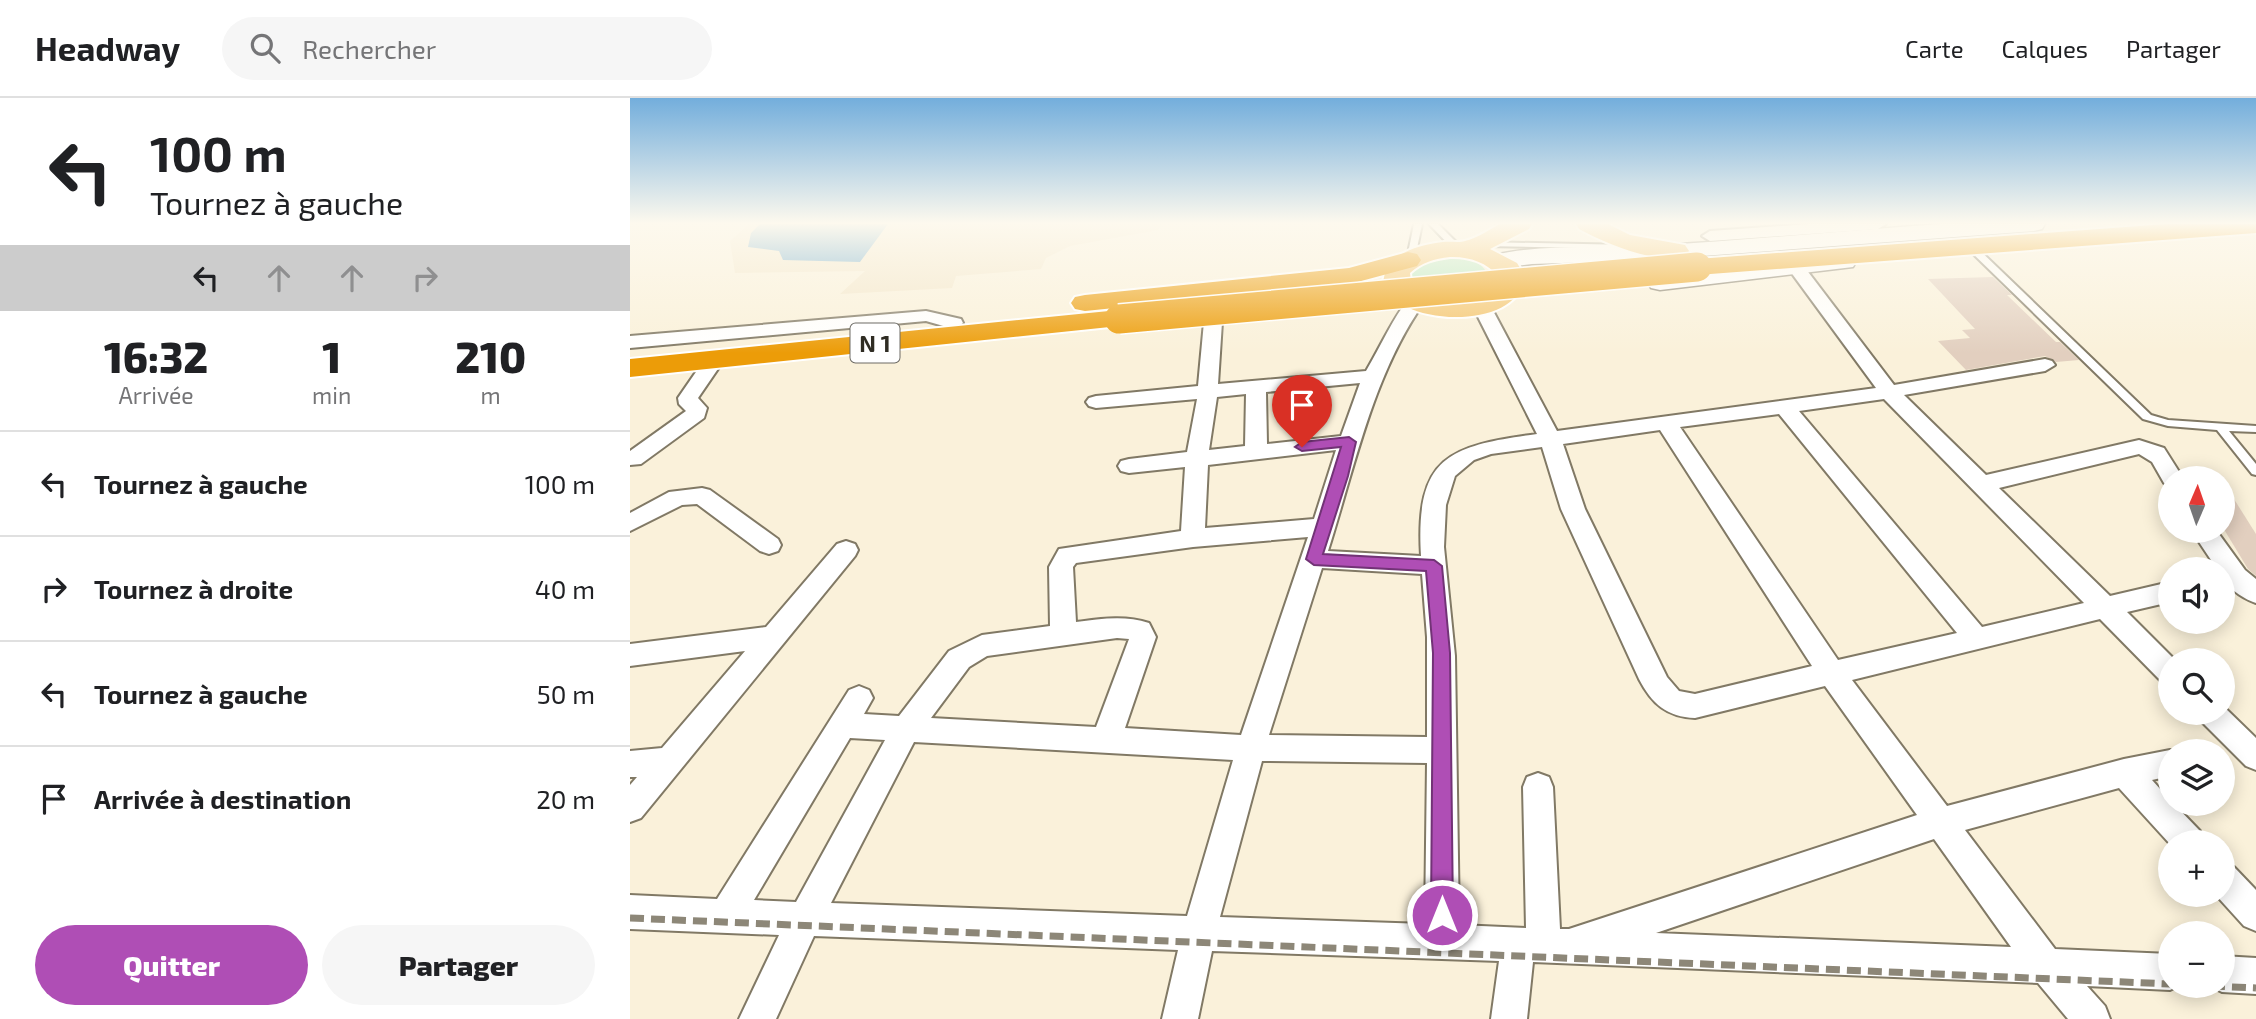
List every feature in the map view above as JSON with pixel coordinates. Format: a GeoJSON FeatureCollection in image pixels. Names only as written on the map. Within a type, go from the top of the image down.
{"type":"FeatureCollection","features":[{"type":"Feature","properties":{"kind":"highway"},"geometry":{"type":"LineString","coordinates":[[997,325],[1058,306],[1350,276],[1382,267]]}},
{"type":"Feature","properties":{"kind":"highway","name":"N 1"},"geometry":{"type":"LineString","coordinates":[[630,368],[997,325],[1606,267]]}},
{"type":"Feature","properties":{"kind":"highway"},"geometry":{"type":"LineString","coordinates":[[997,325],[1043,335],[1213,321]]}},
{"type":"Feature","properties":{"kind":"highway","name":"N 1"},"geometry":{"type":"LineString","coordinates":[[630,352],[954,323],[997,325]]}},
{"type":"Feature","properties":{"kind":"main road"},"geometry":{"type":"LineString","coordinates":[[1402,267],[1397,272],[1397,285],[1419,305]]}},
{"type":"Feature","properties":{"kind":"main road"},"geometry":{"type":"LineString","coordinates":[[1213,321],[1419,305],[1465,308],[1488,302],[1510,285],[1506,267]]}},
{"type":"Feature","properties":{"kind":"street"},"geometry":{"type":"LineString","coordinates":[[1715,267],[1488,302],[1550,440],[1573,509],[1660,693],[1670,702],[1681,706],[1695,706],[2158,595]]}},
{"type":"Feature","properties":{"kind":"street"},"geometry":{"type":"LineString","coordinates":[[1794,267],[1889,392],[2158,660]]}},
{"type":"Feature","properties":{"kind":"street"},"geometry":{"type":"LineString","coordinates":[[1180,1019],[1198,932],[1249,748],[1314,559],[1349,442],[1373,376],[1419,305]]}},
{"type":"Feature","properties":{"kind":"street"},"geometry":{"type":"LineString","coordinates":[[630,342],[926,316],[954,323]]}},
{"type":"Feature","properties":{"kind":"street"},"geometry":{"type":"LineString","coordinates":[[1193,538],[1197,458],[1208,391],[1213,321]]}},
{"type":"Feature","properties":{"kind":"street"},"geometry":{"type":"LineString","coordinates":[[633,459],[697,413],[697,408],[689,404],[688,398],[714,360]]}},
{"type":"Feature","properties":{"kind":"street"},"geometry":{"type":"LineString","coordinates":[[1442,943],[1441,653],[1434,566],[1436,498],[1448,470],[1474,451],[1889,392],[2045,365]]}},
{"type":"Feature","properties":{"kind":"street"},"geometry":{"type":"LineString","coordinates":[[1096,402],[1373,376]]}},
{"type":"Feature","properties":{"kind":"street"},"geometry":{"type":"LineString","coordinates":[[1256,387],[1256,452]]}},
{"type":"Feature","properties":{"kind":"street"},"geometry":{"type":"LineString","coordinates":[[1784,407],[1978,640]]}},
{"type":"Feature","properties":{"kind":"street"},"geometry":{"type":"LineString","coordinates":[[1665,423],[1832,674],[2045,965],[2092,1019]]}},
{"type":"Feature","properties":{"kind":"street"},"geometry":{"type":"LineString","coordinates":[[1129,466],[1349,442]]}},
{"type":"Feature","properties":{"kind":"street"},"geometry":{"type":"LineString","coordinates":[[1982,484],[2139,447],[2147,447],[2160,454],[2166,466]]}},
{"type":"Feature","properties":{"kind":"street"},"geometry":{"type":"LineString","coordinates":[[630,523],[677,498],[702,496],[769,545]]}},
{"type":"Feature","properties":{"kind":"street"},"geometry":{"type":"LineString","coordinates":[[1063,634],[1061,567],[1068,555],[1193,538],[1324,527]]}},
{"type":"Feature","properties":{"kind":"street"},"geometry":{"type":"LineString","coordinates":[[630,808],[846,550]]}},
{"type":"Feature","properties":{"kind":"street"},"geometry":{"type":"LineString","coordinates":[[1314,559],[1434,566]]}},
{"type":"Feature","properties":{"kind":"street"},"geometry":{"type":"LineString","coordinates":[[2235,581],[2256,593]]}},
{"type":"Feature","properties":{"kind":"street"},"geometry":{"type":"LineString","coordinates":[[757,1019],[805,919],[907,727],[959,659],[982,646],[1117,628],[1140,630],[1143,637],[1106,740]]}},
{"type":"Feature","properties":{"kind":"street"},"geometry":{"type":"LineString","coordinates":[[630,654],[772,637]]}},
{"type":"Feature","properties":{"kind":"street"},"geometry":{"type":"LineString","coordinates":[[726,916],[859,698]]}},
{"type":"Feature","properties":{"kind":"street"},"geometry":{"type":"LineString","coordinates":[[842,725],[1249,748],[1441,750]]}},
{"type":"Feature","properties":{"kind":"street"},"geometry":{"type":"LineString","coordinates":[[2221,725],[2242,752]]}},
{"type":"Feature","properties":{"kind":"street"},"geometry":{"type":"LineString","coordinates":[[630,764],[668,761]]}},
{"type":"Feature","properties":{"kind":"street"},"geometry":{"type":"LineString","coordinates":[[1542,947],[1941,822],[2124,772],[2158,765]]}},
{"type":"Feature","properties":{"kind":"street"},"geometry":{"type":"LineString","coordinates":[[2124,772],[2178,830]]}},
{"type":"Feature","properties":{"kind":"street"},"geometry":{"type":"LineString","coordinates":[[1509,1019],[1542,947],[1538,787]]}},
{"type":"Feature","properties":{"kind":"street"},"geometry":{"type":"LineString","coordinates":[[2235,892],[2256,914]]}},
{"type":"Feature","properties":{"kind":"street"},"geometry":{"type":"LineString","coordinates":[[630,912],[2158,971]]}},
{"type":"Feature","properties":{"kind":"street"},"geometry":{"type":"LineString","coordinates":[[2235,975],[2256,976]]}},
{"type":"Feature","properties":{"kind":"lane"},"geometry":{"type":"LineString","coordinates":[[1993,267],[2147,417],[2168,424],[2256,429]]}},
{"type":"Feature","properties":{"kind":"lane"},"geometry":{"type":"LineString","coordinates":[[2220,426],[2256,471]]}},
{"type":"Feature","properties":{"kind":"shaded area"},"geometry":{"type":"Polygon","coordinates":[[[734,267],[1042,267],[956,276],[952,288],[840,294],[865,271],[735,273],[734,267]]]}},
{"type":"Feature","properties":{"kind":"green space"},"geometry":{"type":"Polygon","coordinates":[[[1415,267],[1482,267],[1489,278],[1427,298],[1408,275],[1415,267]]]}},
{"type":"Feature","properties":{"kind":"building"},"geometry":{"type":"Polygon","coordinates":[[[1993,277],[2012,295],[2007,295],[2079,360],[2056,362],[2045,356],[1966,370],[1938,341],[1970,338],[1962,330],[1975,329],[1928,279],[1993,277]]]}},
{"type":"Feature","properties":{"kind":"building"},"geometry":{"type":"Polygon","coordinates":[[[2235,501],[2256,534],[2256,576],[2248,569],[2232,543],[2235,543],[2235,501]]]}},
{"type":"Feature","properties":{"kind":"railway"},"geometry":{"type":"LineString","coordinates":[[630,918],[2158,983]]}},
{"type":"Feature","properties":{"kind":"railway"},"geometry":{"type":"LineString","coordinates":[[2235,987],[2256,988]]}},
{"type":"Feature","properties":{"kind":"route"},"geometry":{"type":"LineString","coordinates":[[1302,447],[1349,442],[1314,559],[1434,566],[1441,653],[1442,915]]}}]}
